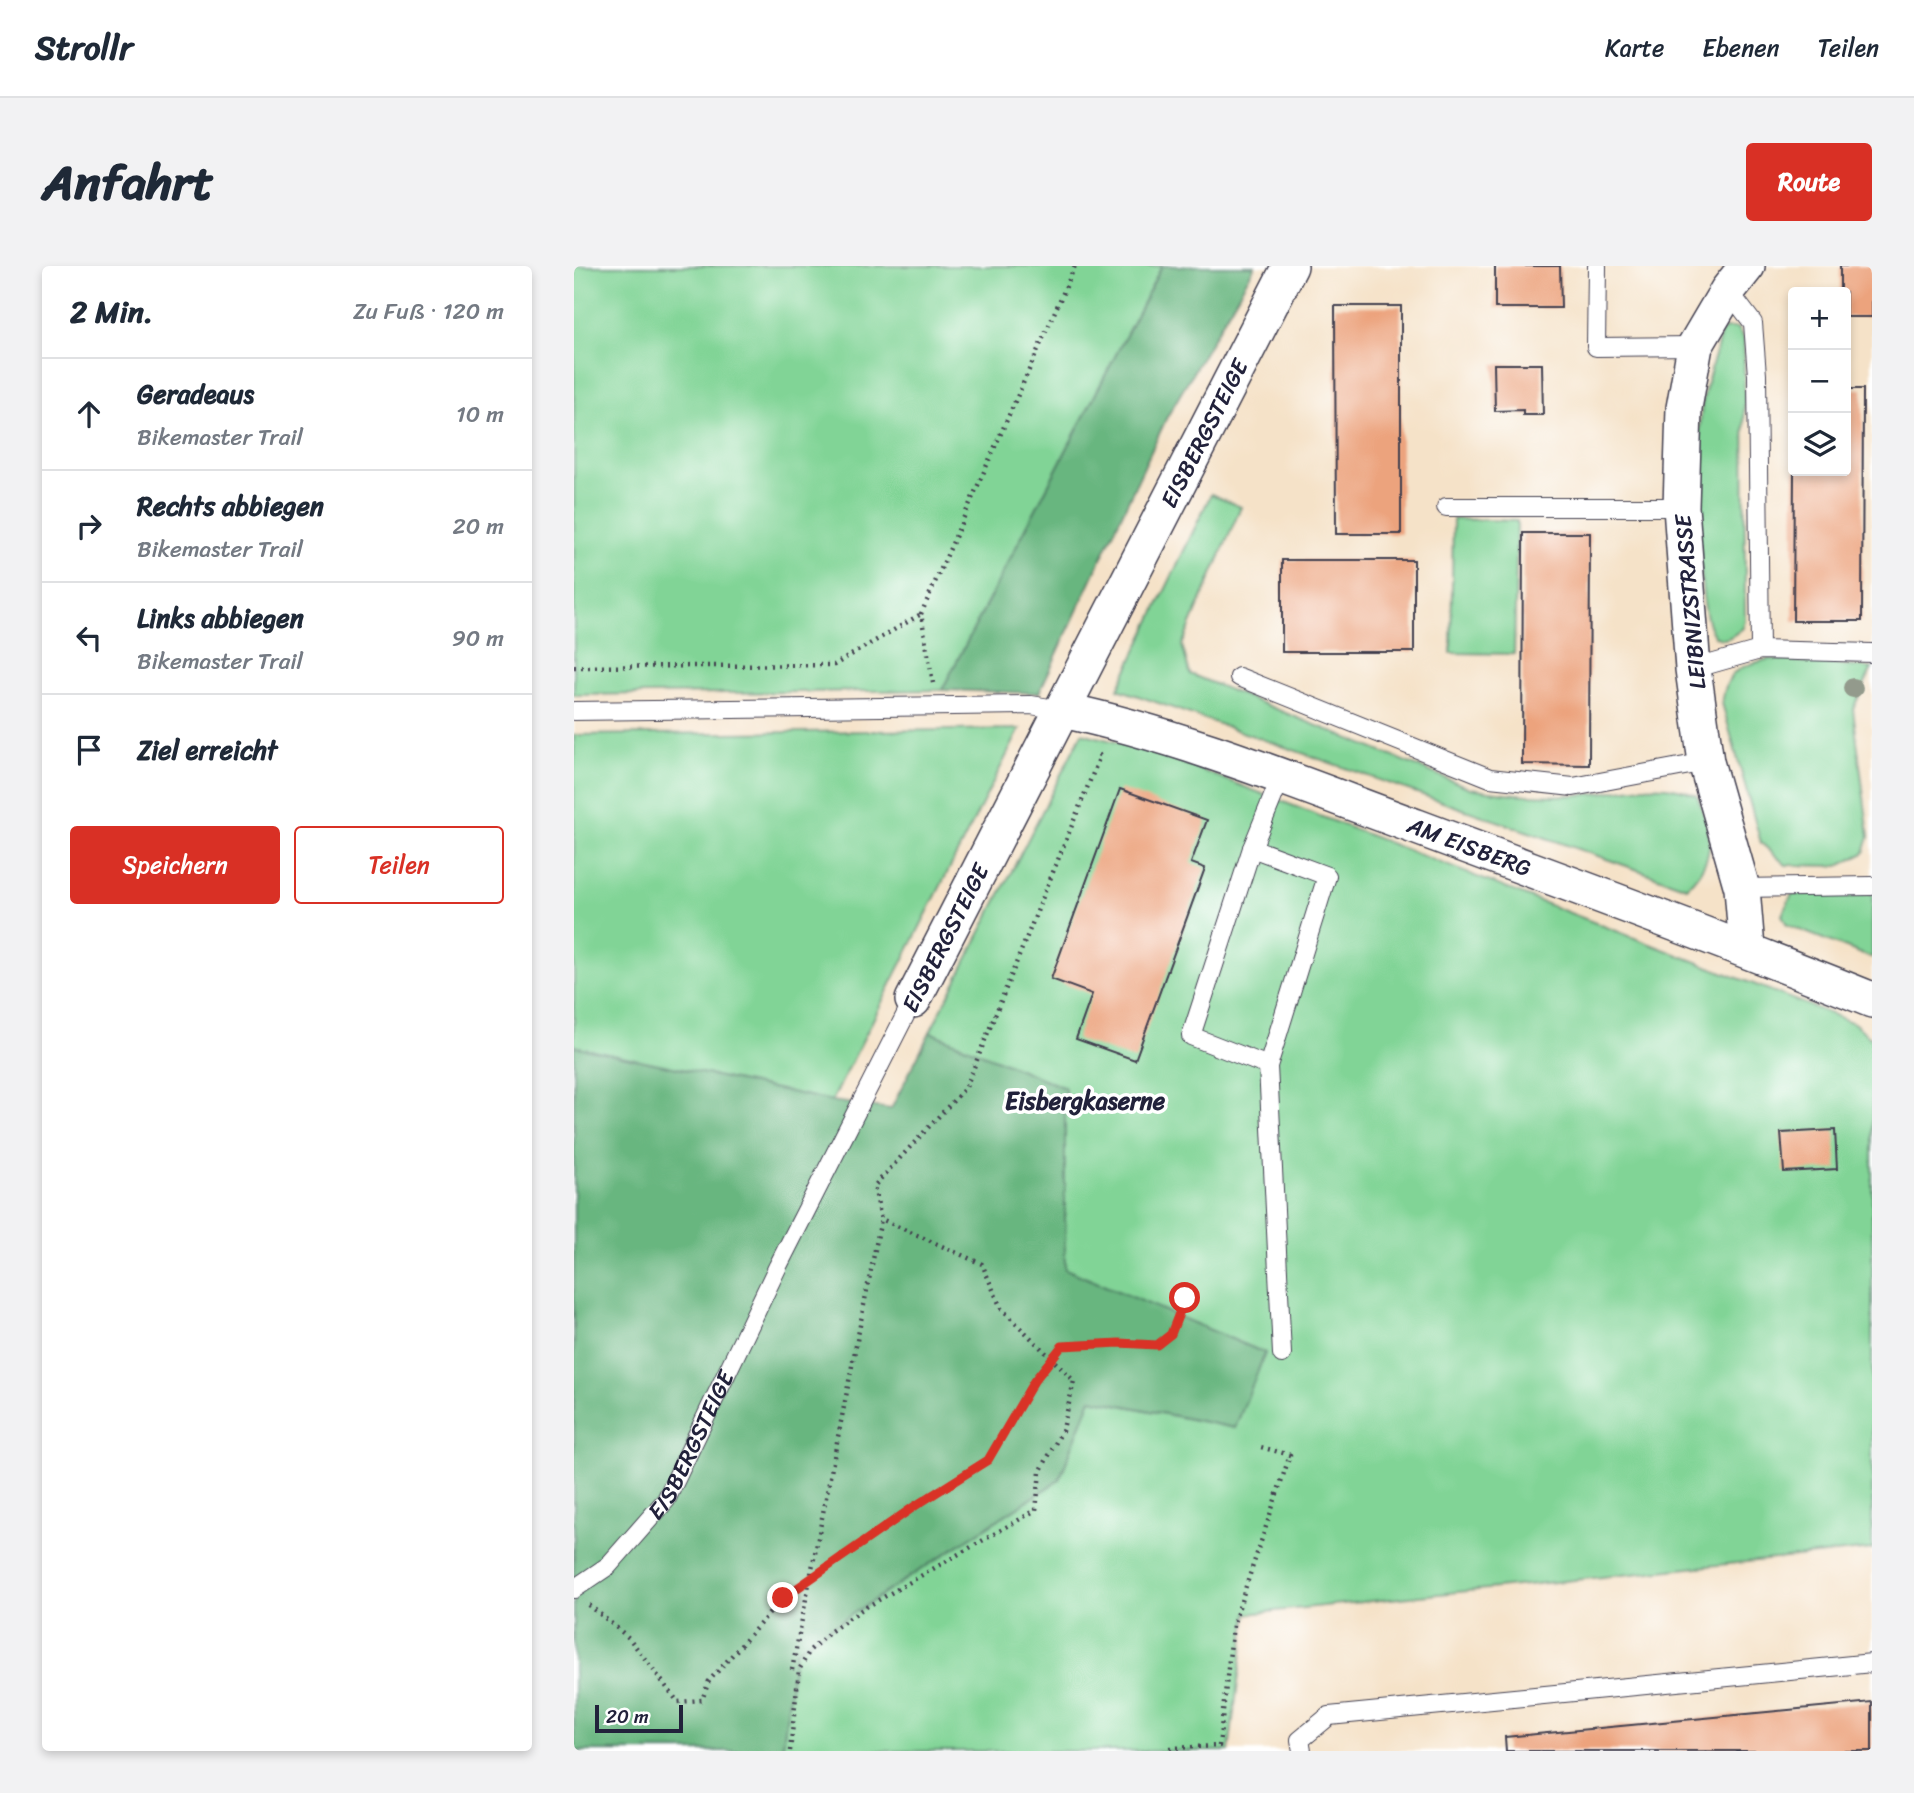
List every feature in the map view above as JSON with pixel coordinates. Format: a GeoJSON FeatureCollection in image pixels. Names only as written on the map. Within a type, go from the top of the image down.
{"type":"FeatureCollection","features":[{"type":"Feature","properties":{"kind":"street","name":"EISBERGSTEIGE"},"geometry":{"type":"LineString","coordinates":[[913,1000],[1290,266]]}},
{"type":"Feature","properties":{"kind":"street","name":"LEIBNIZSTRASSE"},"geometry":{"type":"LineString","coordinates":[[1737,278],[1695,346],[1684,408],[1682,506],[1693,668],[1706,762],[1742,888],[1747,949]]}},
{"type":"Feature","properties":{"kind":"street","name":"AM EISBERG"},"geometry":{"type":"LineString","coordinates":[[1062,710],[1131,724],[1281,777],[1747,949],[1872,1000]]}},
{"type":"Feature","properties":{"kind":"lane"},"geometry":{"type":"LineString","coordinates":[[1597,266],[1596,347],[1695,346]]}},
{"type":"Feature","properties":{"kind":"lane"},"geometry":{"type":"LineString","coordinates":[[1737,278],[1753,323],[1757,375],[1760,650]]}},
{"type":"Feature","properties":{"kind":"lane"},"geometry":{"type":"LineString","coordinates":[[1446,508],[1682,506]]}},
{"type":"Feature","properties":{"kind":"lane"},"geometry":{"type":"LineString","coordinates":[[1693,668],[1760,650],[1872,653]]}},
{"type":"Feature","properties":{"kind":"lane"},"geometry":{"type":"LineString","coordinates":[[1239,677],[1490,778],[1573,787],[1706,762]]}},
{"type":"Feature","properties":{"kind":"lane"},"geometry":{"type":"LineString","coordinates":[[574,712],[1031,705],[1062,710]]}},
{"type":"Feature","properties":{"kind":"lane"},"geometry":{"type":"LineString","coordinates":[[1268,1066],[1191,1036],[1252,848],[1281,777]]}},
{"type":"Feature","properties":{"kind":"lane"},"geometry":{"type":"LineString","coordinates":[[1252,848],[1327,876],[1268,1066],[1282,1354]]}},
{"type":"Feature","properties":{"kind":"lane"},"geometry":{"type":"LineString","coordinates":[[1742,888],[1872,886]]}},
{"type":"Feature","properties":{"kind":"lane","name":"EISBERGSTEIGE"},"geometry":{"type":"LineString","coordinates":[[579,1595],[666,1500],[778,1266],[913,1000]]}},
{"type":"Feature","properties":{"kind":"lane"},"geometry":{"type":"LineString","coordinates":[[1302,1751],[1300,1740],[1329,1716],[1872,1663]]}},
{"type":"Feature","properties":{"kind":"path"},"geometry":{"type":"LineString","coordinates":[[937,708],[921,614],[1075,266]]}},
{"type":"Feature","properties":{"kind":"path"},"geometry":{"type":"LineString","coordinates":[[574,667],[834,665],[921,614]]}},
{"type":"Feature","properties":{"kind":"path"},"geometry":{"type":"LineString","coordinates":[[792,1670],[881,1219],[874,1186],[966,1087],[1100,756],[1092,747]]}},
{"type":"Feature","properties":{"kind":"path"},"geometry":{"type":"LineString","coordinates":[[790,1751],[799,1670],[810,1650],[861,1610],[1036,1510],[1040,1472],[1063,1429],[1074,1381],[1002,1308],[982,1264],[881,1219]]}},
{"type":"Feature","properties":{"kind":"path"},"geometry":{"type":"LineString","coordinates":[[579,1595],[629,1637],[678,1702],[702,1700],[709,1681],[783,1598],[988,1460],[1034,1381],[1062,1346],[1119,1343],[1157,1345],[1171,1334],[1185,1298]]}},
{"type":"Feature","properties":{"kind":"path"},"geometry":{"type":"LineString","coordinates":[[1170,1748],[1219,1746],[1233,1625],[1290,1455],[1257,1446]]}},
{"type":"Feature","properties":{"kind":"green space"},"geometry":{"type":"Polygon","coordinates":[[[574,266],[1162,266],[942,690],[574,695],[574,266]]]}},
{"type":"Feature","properties":{"kind":"green space"},"geometry":{"type":"Polygon","coordinates":[[[1162,266],[1255,266],[1167,417],[1039,693],[942,690],[1162,266]]]}},
{"type":"Feature","properties":{"kind":"green space"},"geometry":{"type":"Polygon","coordinates":[[[1726,328],[1737,328],[1744,339],[1745,620],[1743,628],[1722,639],[1715,636],[1708,622],[1703,597],[1698,488],[1702,406],[1721,333],[1726,328]]]}},
{"type":"Feature","properties":{"kind":"green space"},"geometry":{"type":"Polygon","coordinates":[[[1211,494],[1241,507],[1182,645],[1190,674],[1470,788],[1560,796],[1657,787],[1683,790],[1697,795],[1709,833],[1709,844],[1708,855],[1697,876],[1687,887],[1118,689],[1211,494]]]}},
{"type":"Feature","properties":{"kind":"green space"},"geometry":{"type":"Polygon","coordinates":[[[1453,519],[1517,521],[1514,654],[1451,653],[1453,519]]]}},
{"type":"Feature","properties":{"kind":"green space"},"geometry":{"type":"Polygon","coordinates":[[[1769,659],[1872,668],[1853,709],[1869,837],[1864,853],[1839,866],[1786,865],[1761,843],[1722,703],[1727,683],[1736,672],[1769,659]]]}},
{"type":"Feature","properties":{"kind":"green space"},"geometry":{"type":"Polygon","coordinates":[[[1020,729],[832,1101],[574,1046],[574,735],[1020,729]]]}},
{"type":"Feature","properties":{"kind":"green space"},"geometry":{"type":"Polygon","coordinates":[[[1082,733],[1157,753],[1854,1023],[1872,1039],[1872,1549],[1247,1614],[1229,1751],[782,1751],[795,1651],[1059,1480],[1091,1399],[1235,1428],[1265,1353],[1065,1269],[1065,1088],[930,1032],[1082,733]]]}},
{"type":"Feature","properties":{"kind":"green space"},"geometry":{"type":"Polygon","coordinates":[[[1792,894],[1872,894],[1872,958],[1787,925],[1782,915],[1792,894]]]}},
{"type":"Feature","properties":{"kind":"green space"},"geometry":{"type":"Polygon","coordinates":[[[930,1032],[1065,1088],[1065,1269],[1265,1353],[1235,1428],[1091,1399],[1059,1480],[795,1651],[782,1751],[574,1751],[574,1046],[832,1101],[891,1109],[930,1032]]]}},
{"type":"Feature","properties":{"kind":"building"},"geometry":{"type":"Polygon","coordinates":[[[1495,266],[1560,266],[1561,308],[1495,308],[1495,266]]]}},
{"type":"Feature","properties":{"kind":"building"},"geometry":{"type":"Polygon","coordinates":[[[1840,266],[1872,266],[1872,317],[1851,317],[1851,287],[1840,287],[1840,266]]]}},
{"type":"Feature","properties":{"kind":"building"},"geometry":{"type":"Polygon","coordinates":[[[1335,306],[1401,306],[1401,534],[1336,534],[1335,306]]]}},
{"type":"Feature","properties":{"kind":"building"},"geometry":{"type":"Polygon","coordinates":[[[1494,364],[1542,364],[1543,415],[1523,415],[1523,410],[1495,411],[1494,364]]]}},
{"type":"Feature","properties":{"kind":"building"},"geometry":{"type":"Polygon","coordinates":[[[1851,389],[1863,389],[1862,621],[1793,621],[1794,476],[1851,476],[1851,389]]]}},
{"type":"Feature","properties":{"kind":"building"},"geometry":{"type":"Polygon","coordinates":[[[1523,533],[1590,533],[1589,765],[1522,764],[1523,533]]]}},
{"type":"Feature","properties":{"kind":"building"},"geometry":{"type":"Polygon","coordinates":[[[1282,560],[1414,560],[1414,652],[1282,652],[1282,560]]]}},
{"type":"Feature","properties":{"kind":"building"},"geometry":{"type":"Polygon","coordinates":[[[1120,789],[1207,820],[1191,863],[1205,868],[1135,1060],[1076,1039],[1092,994],[1051,979],[1120,789]]]}},
{"type":"Feature","properties":{"kind":"building"},"geometry":{"type":"Polygon","coordinates":[[[1835,1130],[1837,1169],[1784,1172],[1781,1133],[1835,1130]]]}},
{"type":"Feature","properties":{"kind":"building"},"geometry":{"type":"Polygon","coordinates":[[[1872,1702],[1872,1751],[1506,1751],[1505,1737],[1872,1702]]]}},
{"type":"Feature","properties":{"kind":"district","name":"Eisbergkaserne"},"geometry":{"type":"Point","coordinates":[1085,1101]}},
{"type":"Feature","properties":{"kind":"route"},"geometry":{"type":"LineString","coordinates":[[783,1598],[915,1506],[988,1460],[1034,1381],[1062,1346],[1119,1343],[1157,1345],[1171,1334],[1185,1298]]}}]}
